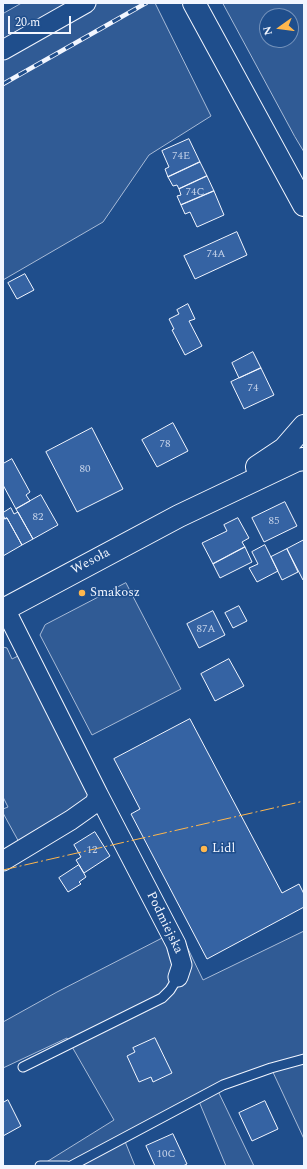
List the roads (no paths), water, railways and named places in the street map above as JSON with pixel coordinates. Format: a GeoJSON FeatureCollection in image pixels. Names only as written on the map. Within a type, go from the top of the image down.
{"type":"FeatureCollection","features":[{"type":"Feature","properties":{"kind":"main road"},"geometry":{"type":"LineString","coordinates":[[194,3],[304,205]]}},
{"type":"Feature","properties":{"kind":"main road","name":"Wesoła"},"geometry":{"type":"LineString","coordinates":[[179,516],[284,449],[304,426]]}},
{"type":"Feature","properties":{"kind":"main road","name":"Wesoła"},"geometry":{"type":"LineString","coordinates":[[4,610],[179,516],[297,460],[304,459]]}},
{"type":"Feature","properties":{"kind":"street"},"geometry":{"type":"LineString","coordinates":[[3,50],[86,3]]}},
{"type":"Feature","properties":{"kind":"street","name":"Podmiejska"},"geometry":{"type":"LineString","coordinates":[[4,610],[176,944],[182,965],[178,977]]}},
{"type":"Feature","properties":{"kind":"street"},"geometry":{"type":"LineString","coordinates":[[3,861],[71,820],[95,803],[98,794]]}},
{"type":"Feature","properties":{"kind":"lane","name":"Podmiejska"},"geometry":{"type":"LineString","coordinates":[[23,1067],[162,998],[170,990],[178,977]]}},
{"type":"Feature","properties":{"kind":"lane"},"geometry":{"type":"LineString","coordinates":[[71,1166],[224,1086],[271,1068],[304,1059]]}},
{"type":"Feature","properties":{"kind":"lane"},"geometry":{"type":"LineString","coordinates":[[40,1166],[67,1166]]}},
{"type":"Feature","properties":{"kind":"railway"},"geometry":{"type":"LineString","coordinates":[[3,84],[146,3]]}},
{"type":"Feature","properties":{"kind":"place","name":"Smakosz"},"geometry":{"type":"Point","coordinates":[82,593]}},
{"type":"Feature","properties":{"kind":"place","name":"Lidl"},"geometry":{"type":"Point","coordinates":[204,849]}}]}
